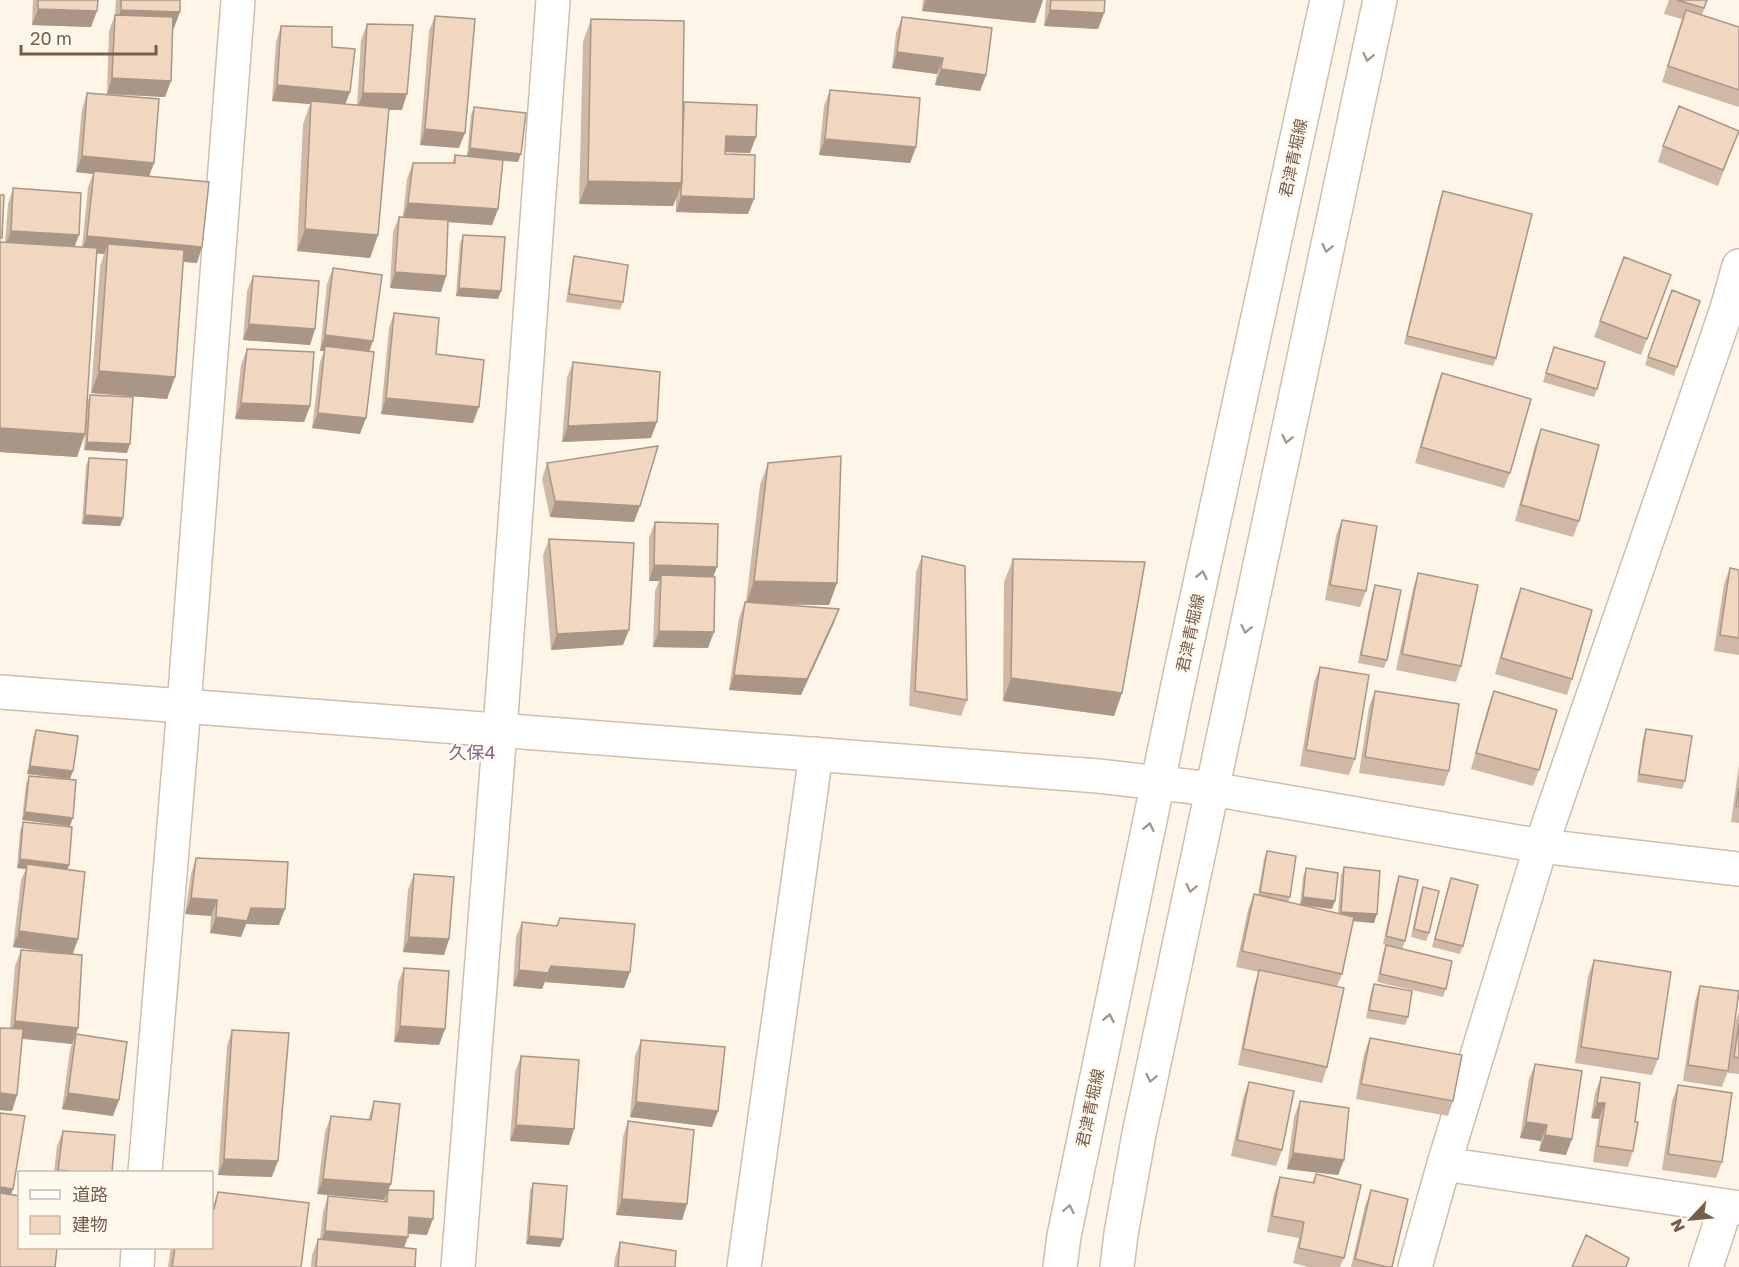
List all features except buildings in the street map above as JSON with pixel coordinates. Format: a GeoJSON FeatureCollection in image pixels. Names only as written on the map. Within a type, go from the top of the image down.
{"type":"FeatureCollection","features":[{"type":"Feature","properties":{"kind":"street"},"geometry":{"type":"LineString","coordinates":[[145,1171],[184,706],[238,0]]}},
{"type":"Feature","properties":{"kind":"street"},"geometry":{"type":"LineString","coordinates":[[458,1267],[553,0]]}},
{"type":"Feature","properties":{"kind":"street","name":"君津青堀線"},"geometry":{"type":"LineString","coordinates":[[1060,1267],[1064,1236],[1158,784],[1327,0]]}},
{"type":"Feature","properties":{"kind":"street"},"geometry":{"type":"LineString","coordinates":[[1117,1267],[1141,1122],[1380,0]]}},
{"type":"Feature","properties":{"kind":"street"},"geometry":{"type":"LineString","coordinates":[[1415,1267],[1541,846],[1732,312],[1739,266]]}},
{"type":"Feature","properties":{"kind":"street"},"geometry":{"type":"LineString","coordinates":[[0,692],[1098,776],[1212,789],[1541,846],[1739,869]]}},
{"type":"Feature","properties":{"kind":"street"},"geometry":{"type":"LineString","coordinates":[[744,1267],[816,754]]}},
{"type":"Feature","properties":{"kind":"street"},"geometry":{"type":"LineString","coordinates":[[1444,1164],[1733,1207],[1706,1267]]}},
{"type":"Feature","properties":{"kind":"street"},"geometry":{"type":"LineString","coordinates":[[137,1267],[138,1249]]}},
{"type":"Feature","properties":{"kind":"district","name":"久保4"},"geometry":{"type":"Point","coordinates":[472,753]}}]}
